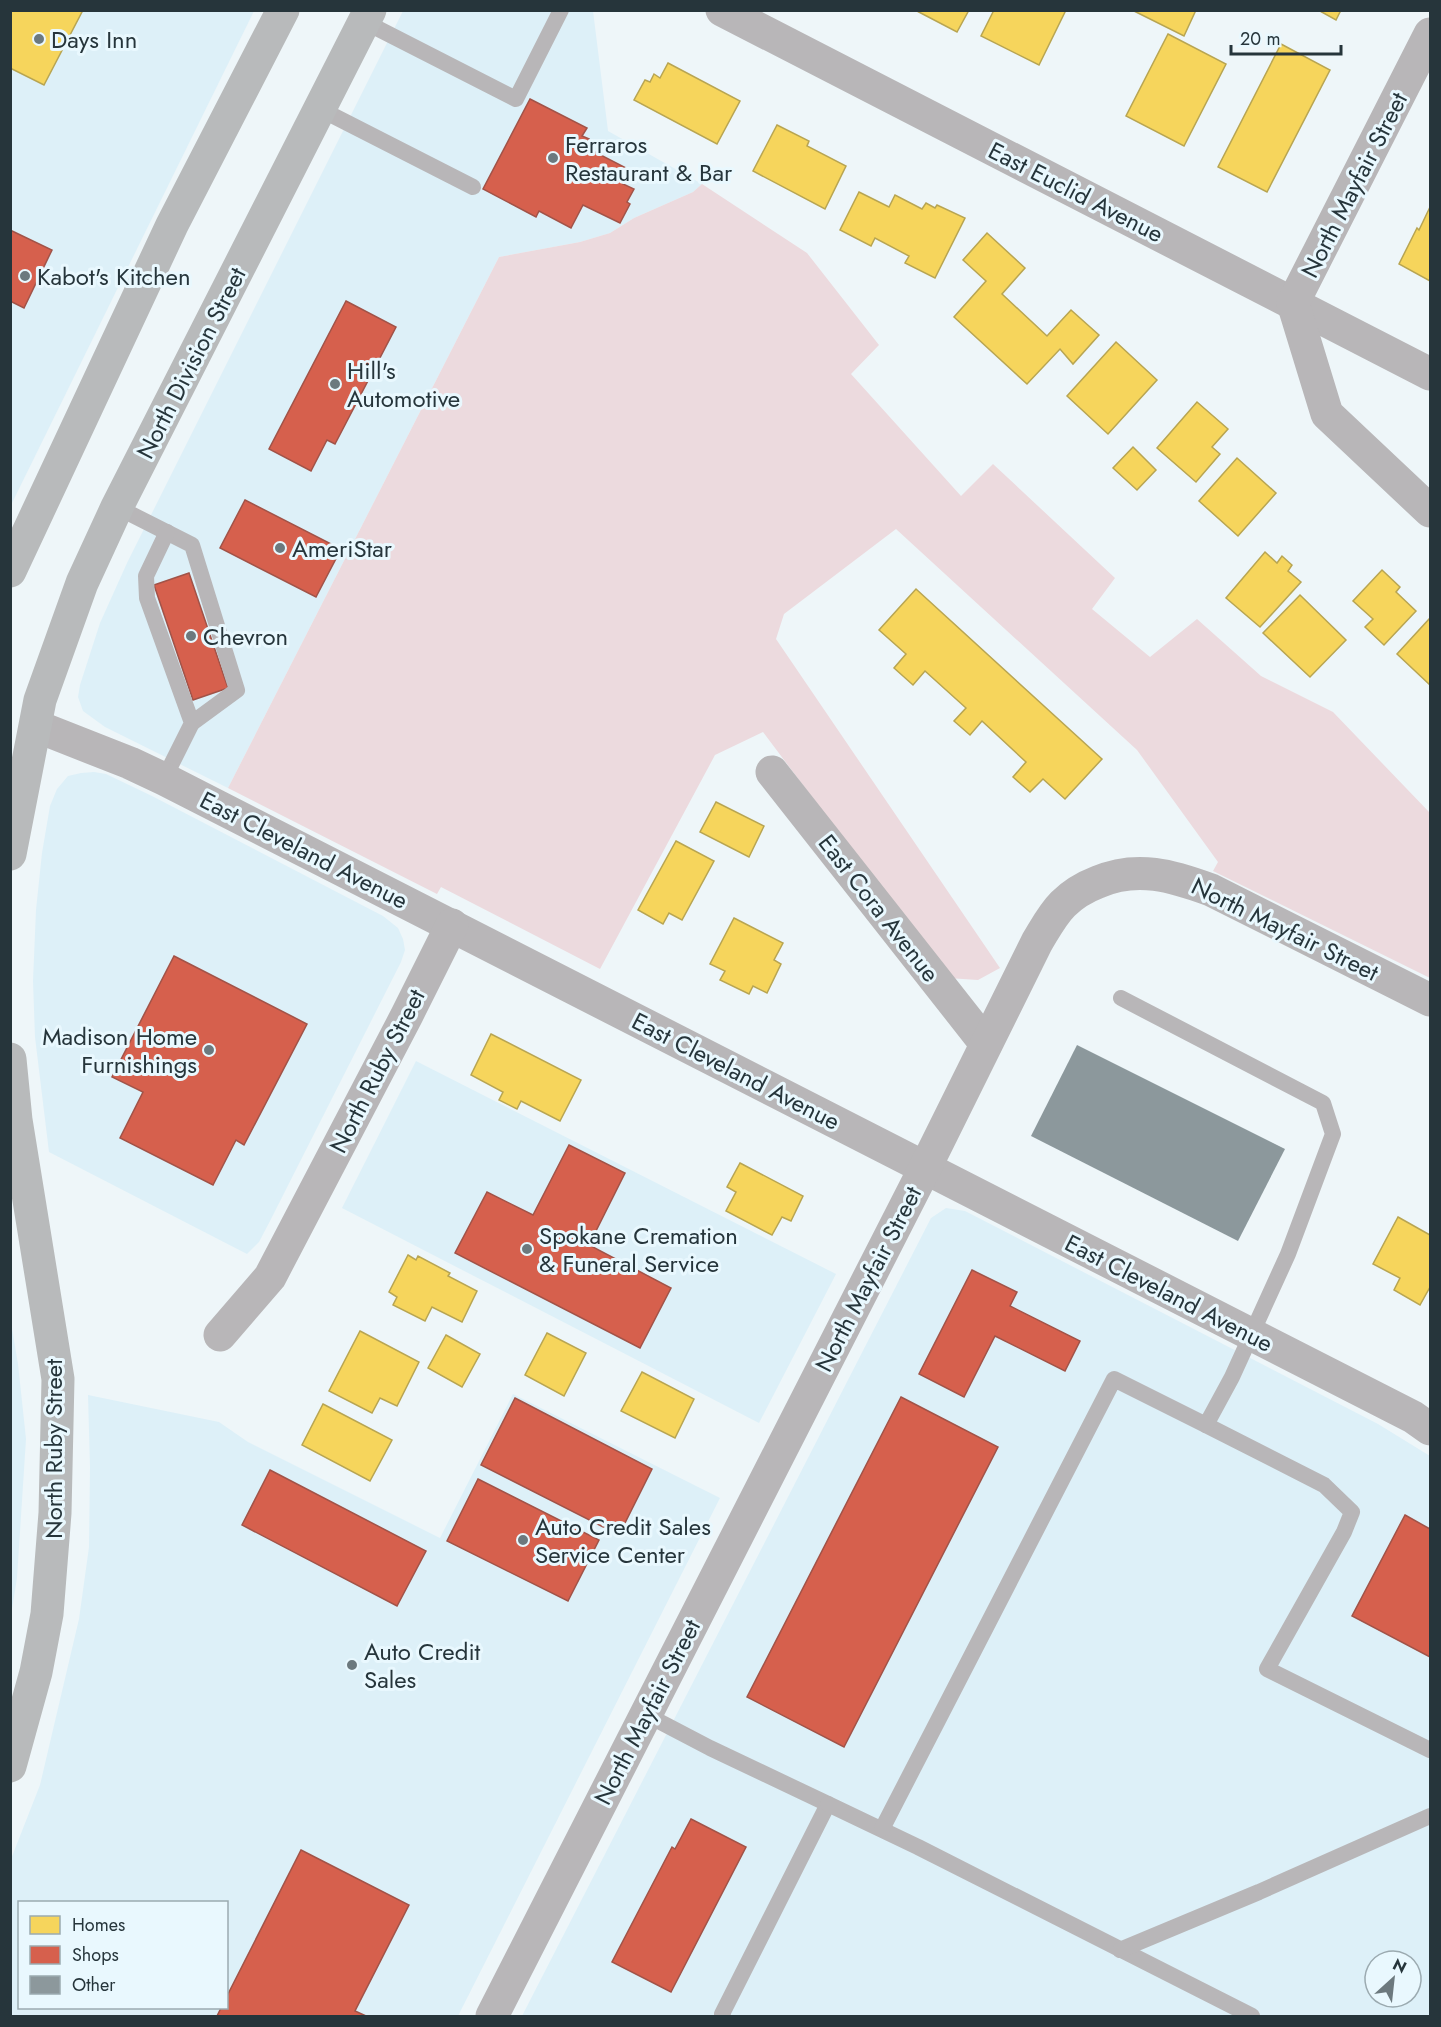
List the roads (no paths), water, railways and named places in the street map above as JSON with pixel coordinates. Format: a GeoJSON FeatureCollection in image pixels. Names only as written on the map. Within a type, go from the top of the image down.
{"type":"FeatureCollection","features":[{"type":"Feature","properties":{"kind":"main road"},"geometry":{"type":"LineString","coordinates":[[10,571],[172,225],[283,10]]}},
{"type":"Feature","properties":{"kind":"main road","name":"North Division Street"},"geometry":{"type":"LineString","coordinates":[[36,726],[40,700],[64,630],[117,507],[368,16]]}},
{"type":"Feature","properties":{"kind":"main road"},"geometry":{"type":"LineString","coordinates":[[10,854],[36,726]]}},
{"type":"Feature","properties":{"kind":"main road","name":"North Ruby Street"},"geometry":{"type":"LineString","coordinates":[[10,1059],[16,1120],[58,1379],[56,1513],[47,1614],[36,1672],[10,1766]]}},
{"type":"Feature","properties":{"kind":"street","name":"East Euclid Avenue"},"geometry":{"type":"LineString","coordinates":[[722,10],[1431,374]]}},
{"type":"Feature","properties":{"kind":"street","name":"North Mayfair Street"},"geometry":{"type":"LineString","coordinates":[[1293,303],[1431,34]]}},
{"type":"Feature","properties":{"kind":"street"},"geometry":{"type":"LineString","coordinates":[[1293,303],[1327,414],[1431,511]]}},
{"type":"Feature","properties":{"kind":"street","name":"East Cleveland Avenue"},"geometry":{"type":"LineString","coordinates":[[36,726],[164,779],[1413,1417],[1431,1430]]}},
{"type":"Feature","properties":{"kind":"street","name":"East Cora Avenue"},"geometry":{"type":"LineString","coordinates":[[772,772],[986,1044]]}},
{"type":"Feature","properties":{"kind":"street","name":"North Mayfair Street"},"geometry":{"type":"LineString","coordinates":[[492,2016],[925,1168],[1036,942],[1064,902],[1084,888],[1110,877],[1133,873],[1160,874],[1182,879],[1211,890],[1431,1000]]}},
{"type":"Feature","properties":{"kind":"street","name":"North Ruby Street"},"geometry":{"type":"LineString","coordinates":[[220,1335],[270,1276],[452,925]]}},
{"type":"Feature","properties":{"kind":"lane"},"geometry":{"type":"LineString","coordinates":[[368,16],[516,99],[561,10]]}},
{"type":"Feature","properties":{"kind":"lane"},"geometry":{"type":"LineString","coordinates":[[320,109],[473,187]]}},
{"type":"Feature","properties":{"kind":"lane"},"geometry":{"type":"LineString","coordinates":[[117,507],[192,545],[237,690],[192,723],[164,779]]}},
{"type":"Feature","properties":{"kind":"lane"},"geometry":{"type":"LineString","coordinates":[[167,532],[146,576],[147,598],[192,723]]}},
{"type":"Feature","properties":{"kind":"lane"},"geometry":{"type":"LineString","coordinates":[[1121,998],[1323,1102],[1333,1134],[1288,1254],[1232,1377],[1206,1425]]}},
{"type":"Feature","properties":{"kind":"lane"},"geometry":{"type":"LineString","coordinates":[[882,1829],[1114,1379],[1324,1485],[1352,1512],[1344,1532],[1267,1669],[1431,1750]]}},
{"type":"Feature","properties":{"kind":"lane"},"geometry":{"type":"LineString","coordinates":[[645,1714],[710,1748],[882,1829],[1252,2016]]}},
{"type":"Feature","properties":{"kind":"lane"},"geometry":{"type":"LineString","coordinates":[[723,2016],[828,1804]]}},
{"type":"Feature","properties":{"kind":"lane"},"geometry":{"type":"LineString","coordinates":[[1120,1950],[1431,1816]]}},
{"type":"Feature","properties":{"kind":"place","name":"Days Inn"},"geometry":{"type":"Point","coordinates":[39,39]}},
{"type":"Feature","properties":{"kind":"place","name":"Ferraros Restaurant & Bar"},"geometry":{"type":"Point","coordinates":[553,158]}},
{"type":"Feature","properties":{"kind":"place","name":"Kabot's Kitchen"},"geometry":{"type":"Point","coordinates":[25,276]}},
{"type":"Feature","properties":{"kind":"place","name":"Hill's Automotive"},"geometry":{"type":"Point","coordinates":[335,384]}},
{"type":"Feature","properties":{"kind":"place","name":"AmeriStar"},"geometry":{"type":"Point","coordinates":[280,548]}},
{"type":"Feature","properties":{"kind":"place","name":"Chevron"},"geometry":{"type":"Point","coordinates":[191,636]}},
{"type":"Feature","properties":{"kind":"place","name":"Madison Home Furnishings"},"geometry":{"type":"Point","coordinates":[209,1050]}},
{"type":"Feature","properties":{"kind":"place","name":"Spokane Cremation & Funeral Service"},"geometry":{"type":"Point","coordinates":[527,1249]}},
{"type":"Feature","properties":{"kind":"place","name":"Auto Credit Sales Service Center"},"geometry":{"type":"Point","coordinates":[523,1540]}},
{"type":"Feature","properties":{"kind":"place","name":"Auto Credit Sales"},"geometry":{"type":"Point","coordinates":[352,1665]}}]}
